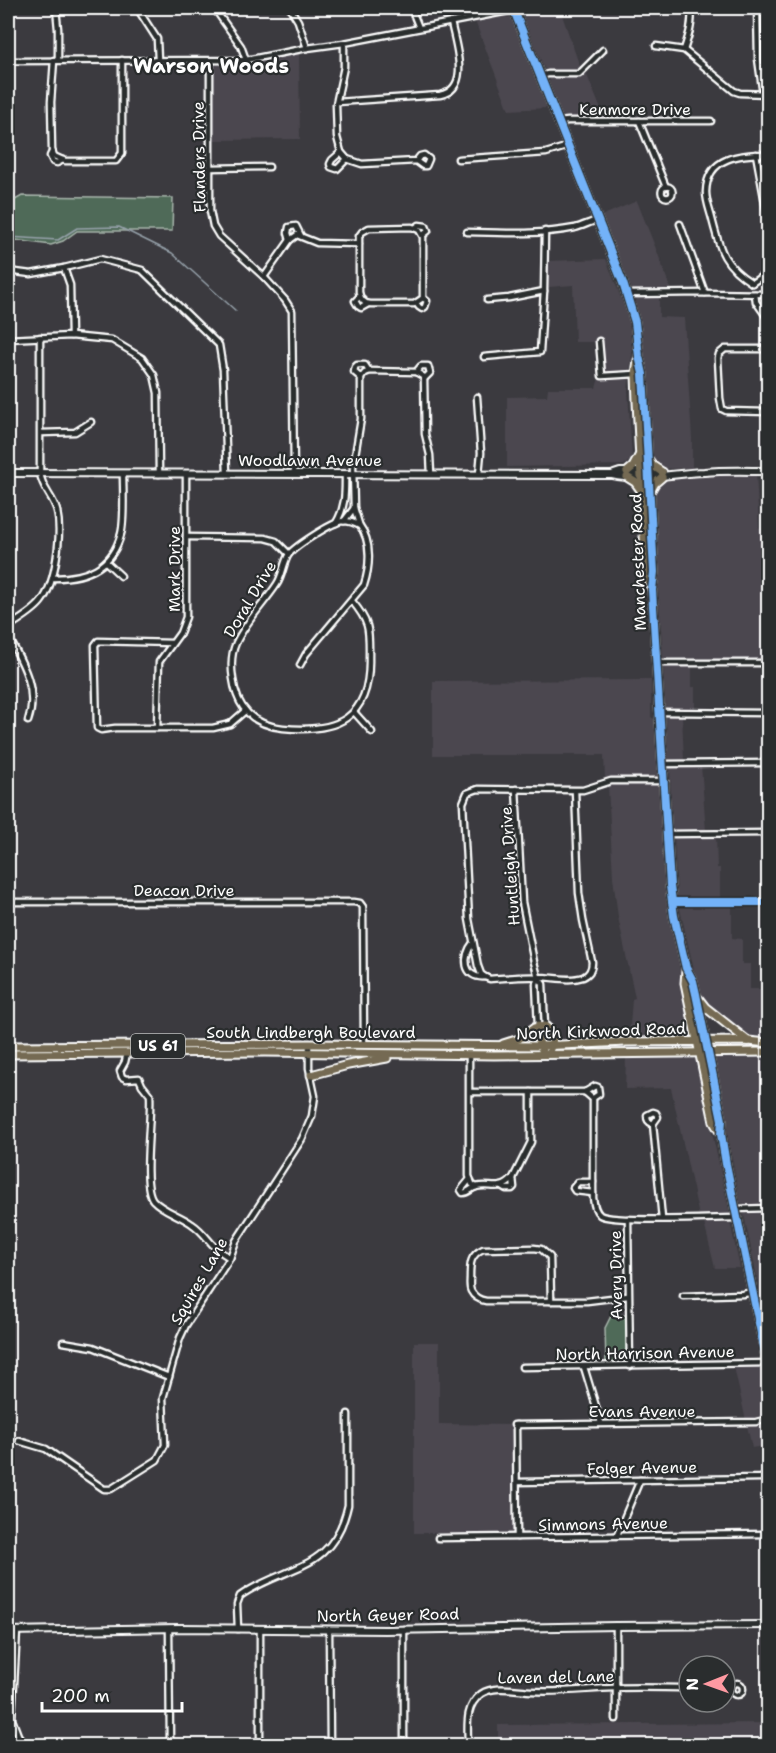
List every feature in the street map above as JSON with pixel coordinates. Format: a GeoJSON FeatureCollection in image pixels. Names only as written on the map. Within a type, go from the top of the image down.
{"type":"FeatureCollection","features":[{"type":"Feature","properties":{"kind":"main road","name":"Manchester Road"},"geometry":{"type":"LineString","coordinates":[[514,9],[627,294],[635,322],[643,374],[648,459],[645,475]]}},
{"type":"Feature","properties":{"kind":"main road","name":"Manchester Road"},"geometry":{"type":"LineString","coordinates":[[639,357],[636,374],[640,454],[645,475],[654,572],[652,590],[672,902],[686,968],[685,983],[722,1120],[721,1134],[753,1292],[765,1337],[768,1365]]}},
{"type":"Feature","properties":{"kind":"main road"},"geometry":{"type":"LineString","coordinates":[[640,454],[627,475],[646,492],[662,475],[648,459]]}},
{"type":"Feature","properties":{"kind":"main road","name":"Manchester Road"},"geometry":{"type":"LineString","coordinates":[[686,968],[693,981],[696,994],[701,1042]]}},
{"type":"Feature","properties":{"kind":"main road"},"geometry":{"type":"LineString","coordinates":[[696,994],[705,1007],[748,1041]]}},
{"type":"Feature","properties":{"kind":"main road"},"geometry":{"type":"LineString","coordinates":[[541,1026],[552,1033],[553,1042],[544,1055],[538,1039],[541,1026]]}},
{"type":"Feature","properties":{"kind":"main road"},"geometry":{"type":"LineString","coordinates":[[494,1047],[519,1039],[541,1026]]}},
{"type":"Feature","properties":{"kind":"main road","name":"North Kirkwood Road"},"geometry":{"type":"LineString","coordinates":[[434,1046],[551,1046],[618,1042],[748,1041],[768,1043]]}},
{"type":"Feature","properties":{"kind":"main road","name":"South Lindbergh Boulevard"},"geometry":{"type":"LineString","coordinates":[[8,1046],[309,1044],[434,1046]]}},
{"type":"Feature","properties":{"kind":"main road","name":"North Kirkwood Road"},"geometry":{"type":"LineString","coordinates":[[434,1055],[768,1052]]}},
{"type":"Feature","properties":{"kind":"main road","name":"South Lindbergh Boulevard"},"geometry":{"type":"LineString","coordinates":[[8,1053],[434,1055]]}},
{"type":"Feature","properties":{"kind":"main road"},"geometry":{"type":"LineString","coordinates":[[311,1075],[405,1054]]}},
{"type":"Feature","properties":{"kind":"street"},"geometry":{"type":"LineString","coordinates":[[56,8],[58,29],[51,102],[53,154],[63,160],[116,161],[122,153],[122,60]]}},
{"type":"Feature","properties":{"kind":"street"},"geometry":{"type":"LineString","coordinates":[[138,8],[157,39],[158,60]]}},
{"type":"Feature","properties":{"kind":"street"},"geometry":{"type":"LineString","coordinates":[[214,8],[241,46],[246,60]]}},
{"type":"Feature","properties":{"kind":"street"},"geometry":{"type":"LineString","coordinates":[[290,8],[298,21],[307,48]]}},
{"type":"Feature","properties":{"kind":"street"},"geometry":{"type":"LineString","coordinates":[[411,8],[418,28]]}},
{"type":"Feature","properties":{"kind":"street"},"geometry":{"type":"LineString","coordinates":[[684,50],[690,35],[691,8]]}},
{"type":"Feature","properties":{"kind":"street"},"geometry":{"type":"LineString","coordinates":[[656,46],[684,50],[734,91],[766,95],[758,58],[757,8]]}},
{"type":"Feature","properties":{"kind":"street"},"geometry":{"type":"LineString","coordinates":[[8,60],[246,60],[514,9]]}},
{"type":"Feature","properties":{"kind":"street"},"geometry":{"type":"LineString","coordinates":[[337,102],[440,95],[451,92],[458,81],[460,72],[451,22]]}},
{"type":"Feature","properties":{"kind":"street"},"geometry":{"type":"LineString","coordinates":[[344,43],[344,67],[337,102],[337,137],[341,152],[347,159],[362,164],[416,161]]}},
{"type":"Feature","properties":{"kind":"street"},"geometry":{"type":"LineString","coordinates":[[540,76],[579,74],[603,50]]}},
{"type":"Feature","properties":{"kind":"street","name":"Flanders Drive"},"geometry":{"type":"LineString","coordinates":[[210,61],[210,211],[213,226],[219,236],[264,277],[292,311],[294,474]]}},
{"type":"Feature","properties":{"kind":"street"},"geometry":{"type":"LineString","coordinates":[[639,121],[666,187]]}},
{"type":"Feature","properties":{"kind":"street","name":"Kenmore Drive"},"geometry":{"type":"LineString","coordinates":[[559,122],[711,121]]}},
{"type":"Feature","properties":{"kind":"street"},"geometry":{"type":"LineString","coordinates":[[458,159],[546,153],[569,146]]}},
{"type":"Feature","properties":{"kind":"street"},"geometry":{"type":"LineString","coordinates":[[341,152],[332,160],[331,167],[337,169],[347,159]]}},
{"type":"Feature","properties":{"kind":"street"},"geometry":{"type":"LineString","coordinates":[[756,154],[768,219]]}},
{"type":"Feature","properties":{"kind":"street"},"geometry":{"type":"LineString","coordinates":[[752,283],[732,270],[718,243],[706,194],[707,182],[717,166],[737,155],[768,154]]}},
{"type":"Feature","properties":{"kind":"street"},"geometry":{"type":"LineString","coordinates":[[210,168],[269,167]]}},
{"type":"Feature","properties":{"kind":"street"},"geometry":{"type":"LineString","coordinates":[[467,232],[545,231],[576,228],[598,220]]}},
{"type":"Feature","properties":{"kind":"street"},"geometry":{"type":"LineString","coordinates":[[680,224],[705,293]]}},
{"type":"Feature","properties":{"kind":"street"},"geometry":{"type":"LineString","coordinates":[[290,240],[289,228],[296,226],[301,236]]}},
{"type":"Feature","properties":{"kind":"street"},"geometry":{"type":"LineString","coordinates":[[365,229],[417,229],[423,235],[420,301],[368,304],[364,302],[360,297],[359,244],[359,236],[365,229]]}},
{"type":"Feature","properties":{"kind":"street"},"geometry":{"type":"LineString","coordinates":[[484,357],[540,352],[545,231]]}},
{"type":"Feature","properties":{"kind":"street"},"geometry":{"type":"LineString","coordinates":[[264,277],[290,240],[297,236],[317,243],[359,244]]}},
{"type":"Feature","properties":{"kind":"street"},"geometry":{"type":"LineString","coordinates":[[8,271],[31,274],[100,259],[142,270],[219,345],[224,370],[227,473]]}},
{"type":"Feature","properties":{"kind":"street"},"geometry":{"type":"LineString","coordinates":[[64,268],[70,285],[71,336]]}},
{"type":"Feature","properties":{"kind":"street"},"geometry":{"type":"LineString","coordinates":[[752,283],[768,272]]}},
{"type":"Feature","properties":{"kind":"street"},"geometry":{"type":"LineString","coordinates":[[752,283],[756,302],[768,319]]}},
{"type":"Feature","properties":{"kind":"street"},"geometry":{"type":"LineString","coordinates":[[487,300],[544,291]]}},
{"type":"Feature","properties":{"kind":"street"},"geometry":{"type":"LineString","coordinates":[[627,294],[768,294]]}},
{"type":"Feature","properties":{"kind":"street"},"geometry":{"type":"LineString","coordinates":[[8,339],[71,336],[112,340],[142,358],[154,375],[158,393],[159,474]]}},
{"type":"Feature","properties":{"kind":"street"},"geometry":{"type":"LineString","coordinates":[[8,627],[41,602],[54,578],[59,527],[54,502],[42,484],[40,473],[40,337]]}},
{"type":"Feature","properties":{"kind":"street"},"geometry":{"type":"LineString","coordinates":[[599,341],[602,376],[636,374]]}},
{"type":"Feature","properties":{"kind":"street"},"geometry":{"type":"LineString","coordinates":[[768,349],[725,349],[719,354],[722,409],[768,412]]}},
{"type":"Feature","properties":{"kind":"street"},"geometry":{"type":"LineString","coordinates":[[361,378],[354,372],[357,365],[365,365],[369,371]]}},
{"type":"Feature","properties":{"kind":"street"},"geometry":{"type":"LineString","coordinates":[[416,372],[421,366],[428,366],[430,373],[424,379]]}},
{"type":"Feature","properties":{"kind":"street"},"geometry":{"type":"LineString","coordinates":[[300,665],[306,654],[364,585],[368,568],[367,537],[360,526],[354,508],[353,474],[353,461],[361,419],[361,378],[364,372],[416,372],[420,373],[424,379],[425,435],[430,455],[431,474]]}},
{"type":"Feature","properties":{"kind":"street"},"geometry":{"type":"LineString","coordinates":[[477,397],[479,474]]}},
{"type":"Feature","properties":{"kind":"street"},"geometry":{"type":"LineString","coordinates":[[41,433],[75,432],[91,422]]}},
{"type":"Feature","properties":{"kind":"street","name":"Woodlawn Avenue"},"geometry":{"type":"LineString","coordinates":[[8,473],[662,475],[768,471]]}},
{"type":"Feature","properties":{"kind":"street"},"geometry":{"type":"LineString","coordinates":[[54,578],[82,576],[106,562],[116,548],[122,532],[123,474]]}},
{"type":"Feature","properties":{"kind":"street","name":"Mark Drive"},"geometry":{"type":"LineString","coordinates":[[157,728],[159,662],[184,625],[186,617],[186,474]]}},
{"type":"Feature","properties":{"kind":"street"},"geometry":{"type":"LineString","coordinates":[[336,523],[344,508],[345,474]]}},
{"type":"Feature","properties":{"kind":"street"},"geometry":{"type":"LineString","coordinates":[[344,521],[354,508]]}},
{"type":"Feature","properties":{"kind":"street"},"geometry":{"type":"LineString","coordinates":[[336,523],[344,521],[360,526]]}},
{"type":"Feature","properties":{"kind":"street","name":"Doral Drive"},"geometry":{"type":"LineString","coordinates":[[245,711],[235,695],[231,670],[234,646],[244,626],[278,582],[290,554],[316,534],[336,523]]}},
{"type":"Feature","properties":{"kind":"street"},"geometry":{"type":"LineString","coordinates":[[186,537],[265,538],[276,541],[290,554]]}},
{"type":"Feature","properties":{"kind":"street"},"geometry":{"type":"LineString","coordinates":[[106,562],[121,576]]}},
{"type":"Feature","properties":{"kind":"street"},"geometry":{"type":"LineString","coordinates":[[172,643],[98,641],[95,645],[97,728],[101,730],[213,728],[230,724],[245,711],[264,724],[292,728],[333,725],[354,712],[363,701],[367,689],[368,627],[352,601]]}},
{"type":"Feature","properties":{"kind":"street"},"geometry":{"type":"LineString","coordinates":[[8,636],[27,672],[31,686],[31,713],[28,721]]}},
{"type":"Feature","properties":{"kind":"street"},"geometry":{"type":"LineString","coordinates":[[656,663],[768,663]]}},
{"type":"Feature","properties":{"kind":"street"},"geometry":{"type":"LineString","coordinates":[[354,712],[372,732]]}},
{"type":"Feature","properties":{"kind":"street"},"geometry":{"type":"LineString","coordinates":[[659,712],[768,713]]}},
{"type":"Feature","properties":{"kind":"street"},"geometry":{"type":"LineString","coordinates":[[664,764],[768,763]]}},
{"type":"Feature","properties":{"kind":"street"},"geometry":{"type":"LineString","coordinates":[[484,977],[478,966],[469,919],[463,803],[467,793],[478,789],[575,790],[611,781],[665,781]]}},
{"type":"Feature","properties":{"kind":"street","name":"Huntleigh Drive"},"geometry":{"type":"LineString","coordinates":[[516,789],[522,902],[538,977],[543,984],[541,1026]]}},
{"type":"Feature","properties":{"kind":"street"},"geometry":{"type":"LineString","coordinates":[[473,943],[466,958],[468,970],[472,976],[477,978],[574,979],[589,973],[592,962],[579,893],[575,790]]}},
{"type":"Feature","properties":{"kind":"street"},"geometry":{"type":"LineString","coordinates":[[668,834],[768,833]]}},
{"type":"Feature","properties":{"kind":"street","name":"Deacon Drive"},"geometry":{"type":"LineString","coordinates":[[8,902],[360,903],[363,908],[364,1045]]}},
{"type":"Feature","properties":{"kind":"street"},"geometry":{"type":"LineString","coordinates":[[672,902],[768,902]]}},
{"type":"Feature","properties":{"kind":"street","name":"Squires Lane"},"geometry":{"type":"LineString","coordinates":[[19,1441],[46,1449],[104,1489],[111,1489],[157,1460],[165,1445],[163,1398],[180,1338],[186,1325],[230,1258],[236,1241],[308,1127],[315,1096],[309,1044]]}},
{"type":"Feature","properties":{"kind":"street"},"geometry":{"type":"LineString","coordinates":[[127,1053],[120,1071],[122,1077],[139,1078],[150,1095],[148,1191],[153,1199],[172,1214],[192,1223],[218,1250],[230,1258]]}},
{"type":"Feature","properties":{"kind":"street"},"geometry":{"type":"LineString","coordinates":[[469,1055],[470,1179],[476,1187]]}},
{"type":"Feature","properties":{"kind":"street"},"geometry":{"type":"LineString","coordinates":[[470,1092],[585,1092],[595,1086],[598,1087],[599,1094],[593,1098]]}},
{"type":"Feature","properties":{"kind":"street"},"geometry":{"type":"LineString","coordinates":[[470,1179],[462,1186],[462,1193],[468,1193],[476,1187],[501,1186],[513,1178],[531,1142],[531,1092]]}},
{"type":"Feature","properties":{"kind":"street"},"geometry":{"type":"LineString","coordinates":[[585,1092],[593,1098]]}},
{"type":"Feature","properties":{"kind":"street"},"geometry":{"type":"LineString","coordinates":[[593,1098],[593,1193],[597,1213],[602,1217],[628,1219],[738,1218]]}},
{"type":"Feature","properties":{"kind":"street"},"geometry":{"type":"LineString","coordinates":[[653,1124],[662,1218]]}},
{"type":"Feature","properties":{"kind":"street"},"geometry":{"type":"LineString","coordinates":[[593,1182],[578,1182],[573,1188],[575,1191],[593,1193]]}},
{"type":"Feature","properties":{"kind":"street"},"geometry":{"type":"LineString","coordinates":[[736,1209],[768,1208]]}},
{"type":"Feature","properties":{"kind":"street","name":"Avery Drive"},"geometry":{"type":"LineString","coordinates":[[628,1219],[630,1366]]}},
{"type":"Feature","properties":{"kind":"street"},"geometry":{"type":"LineString","coordinates":[[551,1301],[550,1257],[541,1249],[483,1249],[472,1256],[470,1289],[479,1299],[486,1301],[551,1301],[587,1301],[628,1296]]}},
{"type":"Feature","properties":{"kind":"street"},"geometry":{"type":"LineString","coordinates":[[683,1296],[753,1292]]}},
{"type":"Feature","properties":{"kind":"street"},"geometry":{"type":"LineString","coordinates":[[63,1342],[93,1347],[169,1377]]}},
{"type":"Feature","properties":{"kind":"street","name":"North Harrison Avenue"},"geometry":{"type":"LineString","coordinates":[[522,1367],[768,1365]]}},
{"type":"Feature","properties":{"kind":"street"},"geometry":{"type":"LineString","coordinates":[[584,1367],[601,1423]]}},
{"type":"Feature","properties":{"kind":"street"},"geometry":{"type":"LineString","coordinates":[[238,1629],[236,1611],[240,1596],[310,1563],[328,1550],[339,1533],[348,1505],[348,1414]]}},
{"type":"Feature","properties":{"kind":"street","name":"Evans Avenue"},"geometry":{"type":"LineString","coordinates":[[517,1482],[515,1425],[756,1422],[768,1419]]}},
{"type":"Feature","properties":{"kind":"street","name":"Folger Avenue"},"geometry":{"type":"LineString","coordinates":[[517,1482],[768,1477]]}},
{"type":"Feature","properties":{"kind":"street"},"geometry":{"type":"LineString","coordinates":[[617,1535],[640,1480]]}},
{"type":"Feature","properties":{"kind":"street"},"geometry":{"type":"LineString","coordinates":[[517,1482],[517,1537]]}},
{"type":"Feature","properties":{"kind":"street","name":"Simmons Avenue"},"geometry":{"type":"LineString","coordinates":[[438,1538],[768,1534]]}},
{"type":"Feature","properties":{"kind":"street","name":"North Geyer Road"},"geometry":{"type":"LineString","coordinates":[[8,1631],[768,1625]]}},
{"type":"Feature","properties":{"kind":"street"},"geometry":{"type":"LineString","coordinates":[[616,1626],[616,1719]]}},
{"type":"Feature","properties":{"kind":"street"},"geometry":{"type":"LineString","coordinates":[[169,1628],[170,1746]]}},
{"type":"Feature","properties":{"kind":"street"},"geometry":{"type":"LineString","coordinates":[[260,1629],[260,1746]]}},
{"type":"Feature","properties":{"kind":"street"},"geometry":{"type":"LineString","coordinates":[[404,1629],[404,1746]]}},
{"type":"Feature","properties":{"kind":"street"},"geometry":{"type":"LineString","coordinates":[[329,1630],[330,1746]]}},
{"type":"Feature","properties":{"kind":"street"},"geometry":{"type":"LineString","coordinates":[[17,1631],[12,1719],[24,1746]]}},
{"type":"Feature","properties":{"kind":"street","name":"Laven del Lane"},"geometry":{"type":"LineString","coordinates":[[468,1746],[467,1718],[470,1709],[473,1702],[488,1690],[544,1692],[616,1688],[677,1688]]}},
{"type":"Feature","properties":{"kind":"shaded area"},"geometry":{"type":"Polygon","coordinates":[[[519,8],[591,8],[591,11],[562,15],[580,67],[577,70],[545,70],[519,8]]]}},
{"type":"Feature","properties":{"kind":"shaded area"},"geometry":{"type":"Polygon","coordinates":[[[506,16],[512,20],[547,108],[509,110],[475,21],[506,16]]]}},
{"type":"Feature","properties":{"kind":"shaded area"},"geometry":{"type":"Polygon","coordinates":[[[299,53],[300,139],[213,140],[214,65],[250,63],[299,53]]]}},
{"type":"Feature","properties":{"kind":"shaded area"},"geometry":{"type":"Polygon","coordinates":[[[586,73],[605,119],[564,117],[561,114],[549,82],[551,77],[579,76],[586,73]]]}},
{"type":"Feature","properties":{"kind":"shaded area"},"geometry":{"type":"Polygon","coordinates":[[[637,201],[671,290],[632,290],[601,216],[637,201]]]}},
{"type":"Feature","properties":{"kind":"shaded area"},"geometry":{"type":"Polygon","coordinates":[[[606,259],[629,319],[632,354],[628,391],[632,459],[624,465],[507,467],[507,397],[547,396],[548,388],[596,388],[599,378],[595,342],[575,342],[573,285],[549,287],[547,261],[606,259]]]}},
{"type":"Feature","properties":{"kind":"shaded area"},"geometry":{"type":"Polygon","coordinates":[[[641,296],[659,296],[659,317],[684,318],[692,468],[660,469],[653,464],[650,454],[646,373],[641,329],[635,303],[641,296]]]}},
{"type":"Feature","properties":{"kind":"shaded area"},"geometry":{"type":"Polygon","coordinates":[[[756,473],[759,528],[768,528],[768,660],[663,658],[653,489],[664,479],[669,478],[756,473]]]}},
{"type":"Feature","properties":{"kind":"shaded area"},"geometry":{"type":"Polygon","coordinates":[[[692,665],[695,710],[666,709],[663,667],[692,665]]]}},
{"type":"Feature","properties":{"kind":"shaded area"},"geometry":{"type":"Polygon","coordinates":[[[651,680],[651,717],[654,719],[659,773],[657,778],[605,780],[604,755],[433,755],[433,681],[651,680]]]}},
{"type":"Feature","properties":{"kind":"shaded area"},"geometry":{"type":"Polygon","coordinates":[[[669,715],[682,715],[684,761],[668,759],[666,718],[669,715]]]}},
{"type":"Feature","properties":{"kind":"shaded area"},"geometry":{"type":"Polygon","coordinates":[[[701,765],[706,831],[674,830],[672,828],[670,767],[701,765]]]}},
{"type":"Feature","properties":{"kind":"shaded area"},"geometry":{"type":"Polygon","coordinates":[[[611,783],[652,783],[661,787],[666,890],[691,1030],[690,1038],[629,1039],[632,999],[635,998],[618,917],[613,877],[608,786],[611,783]]]}},
{"type":"Feature","properties":{"kind":"shaded area"},"geometry":{"type":"Polygon","coordinates":[[[674,835],[716,835],[717,868],[720,868],[720,900],[682,900],[677,896],[674,835]]]}},
{"type":"Feature","properties":{"kind":"shaded area"},"geometry":{"type":"Polygon","coordinates":[[[685,904],[732,905],[732,938],[742,939],[742,964],[750,964],[750,989],[768,989],[768,1040],[748,1038],[709,1007],[700,996],[680,909],[685,904]]]}},
{"type":"Feature","properties":{"kind":"shaded area"},"geometry":{"type":"Polygon","coordinates":[[[768,1055],[768,1205],[744,1205],[740,1202],[714,1059],[717,1056],[768,1055]]]}},
{"type":"Feature","properties":{"kind":"shaded area"},"geometry":{"type":"Polygon","coordinates":[[[626,1057],[691,1057],[696,1059],[730,1215],[699,1216],[671,1088],[625,1089],[626,1057]]]}},
{"type":"Feature","properties":{"kind":"shaded area"},"geometry":{"type":"Polygon","coordinates":[[[746,1210],[768,1210],[768,1330],[744,1215],[746,1210]]]}},
{"type":"Feature","properties":{"kind":"shaded area"},"geometry":{"type":"Polygon","coordinates":[[[730,1222],[740,1268],[715,1268],[704,1223],[730,1222]]]}},
{"type":"Feature","properties":{"kind":"shaded area"},"geometry":{"type":"Polygon","coordinates":[[[414,1342],[439,1342],[439,1424],[513,1425],[515,1533],[414,1533],[414,1342]]]}},
{"type":"Feature","properties":{"kind":"shaded area"},"geometry":{"type":"Polygon","coordinates":[[[734,1367],[761,1367],[768,1401],[768,1445],[752,1448],[734,1367]]]}},
{"type":"Feature","properties":{"kind":"shaded area"},"geometry":{"type":"Polygon","coordinates":[[[768,1723],[768,1745],[498,1745],[498,1725],[768,1723]]]}},
{"type":"Feature","properties":{"kind":"green space"},"geometry":{"type":"Polygon","coordinates":[[[22,196],[173,198],[172,231],[77,231],[63,241],[51,245],[8,239],[8,204],[22,196]]]}},
{"type":"Feature","properties":{"kind":"green space"},"geometry":{"type":"Polygon","coordinates":[[[627,1315],[628,1365],[606,1365],[605,1328],[611,1316],[627,1315]]]}},
{"type":"Feature","properties":{"kind":"waterway"},"geometry":{"type":"LineString","coordinates":[[8,237],[58,240],[77,228],[119,227],[172,253],[236,311]]}},
{"type":"Feature","properties":{"kind":"cycle path"},"geometry":{"type":"LineString","coordinates":[[513,8],[623,283],[635,322],[643,374],[654,572],[652,590],[670,886],[674,916],[686,968],[693,981],[722,1120],[721,1134],[726,1164],[768,1367]]}},
{"type":"Feature","properties":{"kind":"cycle path"},"geometry":{"type":"LineString","coordinates":[[672,902],[768,902]]}},
{"type":"Feature","properties":{"kind":"district","name":"Warson Woods"},"geometry":{"type":"Point","coordinates":[211,66]}}]}
